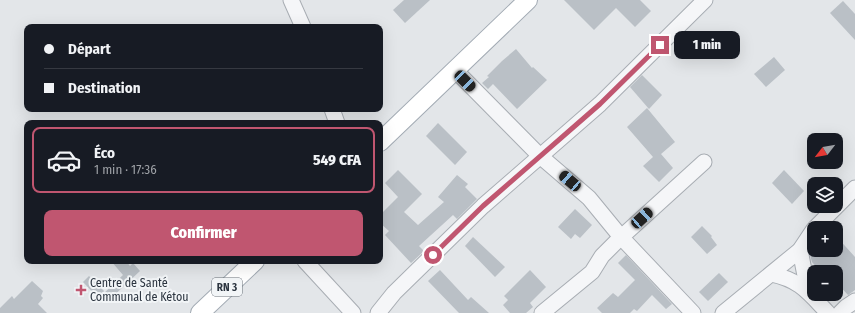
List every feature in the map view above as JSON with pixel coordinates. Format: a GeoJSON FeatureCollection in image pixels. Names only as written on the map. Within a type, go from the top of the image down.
{"type":"FeatureCollection","features":[{"type":"Feature","properties":{"kind":"main road"},"geometry":{"type":"LineString","coordinates":[[383,139],[528,0]]}},
{"type":"Feature","properties":{"kind":"main road","name":"RN 3"},"geometry":{"type":"LineString","coordinates":[[200,313],[252,264]]}},
{"type":"Feature","properties":{"kind":"street"},"geometry":{"type":"LineString","coordinates":[[291,0],[302,24]]}},
{"type":"Feature","properties":{"kind":"street"},"geometry":{"type":"LineString","coordinates":[[378,313],[394,293],[483,206],[600,104],[705,0]]}},
{"type":"Feature","properties":{"kind":"street"},"geometry":{"type":"LineString","coordinates":[[455,70],[540,156],[589,198],[621,237],[693,313]]}},
{"type":"Feature","properties":{"kind":"street"},"geometry":{"type":"LineString","coordinates":[[542,313],[592,272],[602,256],[621,237],[704,162]]}},
{"type":"Feature","properties":{"kind":"street"},"geometry":{"type":"LineString","coordinates":[[821,221],[855,188]]}},
{"type":"Feature","properties":{"kind":"street"},"geometry":{"type":"LineString","coordinates":[[723,313],[800,250],[807,240]]}},
{"type":"Feature","properties":{"kind":"street"},"geometry":{"type":"LineString","coordinates":[[800,250],[807,286]]}},
{"type":"Feature","properties":{"kind":"street"},"geometry":{"type":"LineString","coordinates":[[308,264],[352,313]]}},
{"type":"Feature","properties":{"kind":"street"},"geometry":{"type":"LineString","coordinates":[[771,274],[793,281],[807,290]]}},
{"type":"Feature","properties":{"kind":"street"},"geometry":{"type":"LineString","coordinates":[[817,301],[828,313]]}},
{"type":"Feature","properties":{"kind":"street"},"geometry":{"type":"LineString","coordinates":[[840,313],[855,301]]}},
{"type":"Feature","properties":{"kind":"building"},"geometry":{"type":"Polygon","coordinates":[[[404,0],[430,0],[405,23],[393,10],[404,0]]]}},
{"type":"Feature","properties":{"kind":"building"},"geometry":{"type":"Polygon","coordinates":[[[564,0],[640,0],[651,11],[635,27],[616,8],[594,30],[564,0]]]}},
{"type":"Feature","properties":{"kind":"building"},"geometry":{"type":"Polygon","coordinates":[[[843,1],[855,14],[855,40],[830,13],[843,1]]]}},
{"type":"Feature","properties":{"kind":"building"},"geometry":{"type":"Polygon","coordinates":[[[516,49],[532,68],[533,67],[547,80],[517,109],[493,84],[488,89],[482,83],[502,61],[516,49]]]}},
{"type":"Feature","properties":{"kind":"building"},"geometry":{"type":"Polygon","coordinates":[[[774,57],[785,70],[766,87],[754,74],[774,57]]]}},
{"type":"Feature","properties":{"kind":"building"},"geometry":{"type":"Polygon","coordinates":[[[642,75],[662,95],[649,109],[630,87],[642,75]]]}},
{"type":"Feature","properties":{"kind":"building"},"geometry":{"type":"Polygon","coordinates":[[[647,108],[675,142],[661,154],[673,168],[659,182],[643,166],[653,157],[627,127],[647,108]]]}},
{"type":"Feature","properties":{"kind":"building"},"geometry":{"type":"Polygon","coordinates":[[[438,123],[467,152],[455,165],[426,136],[438,123]]]}},
{"type":"Feature","properties":{"kind":"building"},"geometry":{"type":"Polygon","coordinates":[[[398,170],[422,194],[404,212],[418,225],[444,202],[438,197],[457,175],[468,184],[465,187],[477,199],[457,219],[453,215],[419,246],[424,251],[411,263],[385,235],[389,231],[383,226],[383,212],[398,197],[385,183],[398,170]]]}},
{"type":"Feature","properties":{"kind":"building"},"geometry":{"type":"Polygon","coordinates":[[[784,170],[804,191],[792,204],[772,183],[784,170]]]}},
{"type":"Feature","properties":{"kind":"building"},"geometry":{"type":"Polygon","coordinates":[[[575,209],[592,225],[580,238],[575,234],[571,239],[558,227],[575,209]]]}},
{"type":"Feature","properties":{"kind":"building"},"geometry":{"type":"Polygon","coordinates":[[[702,226],[712,236],[711,237],[717,245],[707,254],[691,237],[702,226]]]}},
{"type":"Feature","properties":{"kind":"building"},"geometry":{"type":"Polygon","coordinates":[[[473,237],[505,267],[495,277],[465,246],[473,237]]]}},
{"type":"Feature","properties":{"kind":"building"},"geometry":{"type":"Polygon","coordinates":[[[843,244],[855,257],[855,290],[848,295],[843,290],[843,265],[815,265],[811,257],[843,257],[843,244]]]}},
{"type":"Feature","properties":{"kind":"building"},"geometry":{"type":"Polygon","coordinates":[[[626,255],[672,304],[666,309],[652,295],[637,311],[634,309],[630,313],[602,313],[597,308],[613,293],[618,297],[635,280],[618,263],[626,255]]]}},
{"type":"Feature","properties":{"kind":"building"},"geometry":{"type":"Polygon","coordinates":[[[114,264],[128,264],[130,266],[134,264],[140,271],[107,302],[101,296],[123,275],[114,264]]]}},
{"type":"Feature","properties":{"kind":"building"},"geometry":{"type":"Polygon","coordinates":[[[440,270],[468,300],[471,297],[489,313],[459,313],[428,281],[440,270]]]}},
{"type":"Feature","properties":{"kind":"building"},"geometry":{"type":"Polygon","coordinates":[[[530,270],[546,287],[530,303],[533,307],[526,313],[510,313],[503,305],[508,300],[504,296],[530,270]]]}},
{"type":"Feature","properties":{"kind":"building"},"geometry":{"type":"Polygon","coordinates":[[[719,273],[728,282],[708,301],[699,292],[719,273]]]}},
{"type":"Feature","properties":{"kind":"building"},"geometry":{"type":"Polygon","coordinates":[[[89,276],[104,291],[98,298],[83,282],[89,276]]]}},
{"type":"Feature","properties":{"kind":"building"},"geometry":{"type":"Polygon","coordinates":[[[32,281],[43,291],[41,296],[43,298],[38,304],[47,313],[0,313],[0,308],[12,296],[14,299],[32,281]]]}},
{"type":"Feature","properties":{"kind":"place","name":"Centre de Santé Communal de Kétou"},"geometry":{"type":"Point","coordinates":[81,290]}},
{"type":"Feature","properties":{"kind":"route"},"geometry":{"type":"LineString","coordinates":[[433,255],[483,206],[600,104],[660,45]]}}]}
